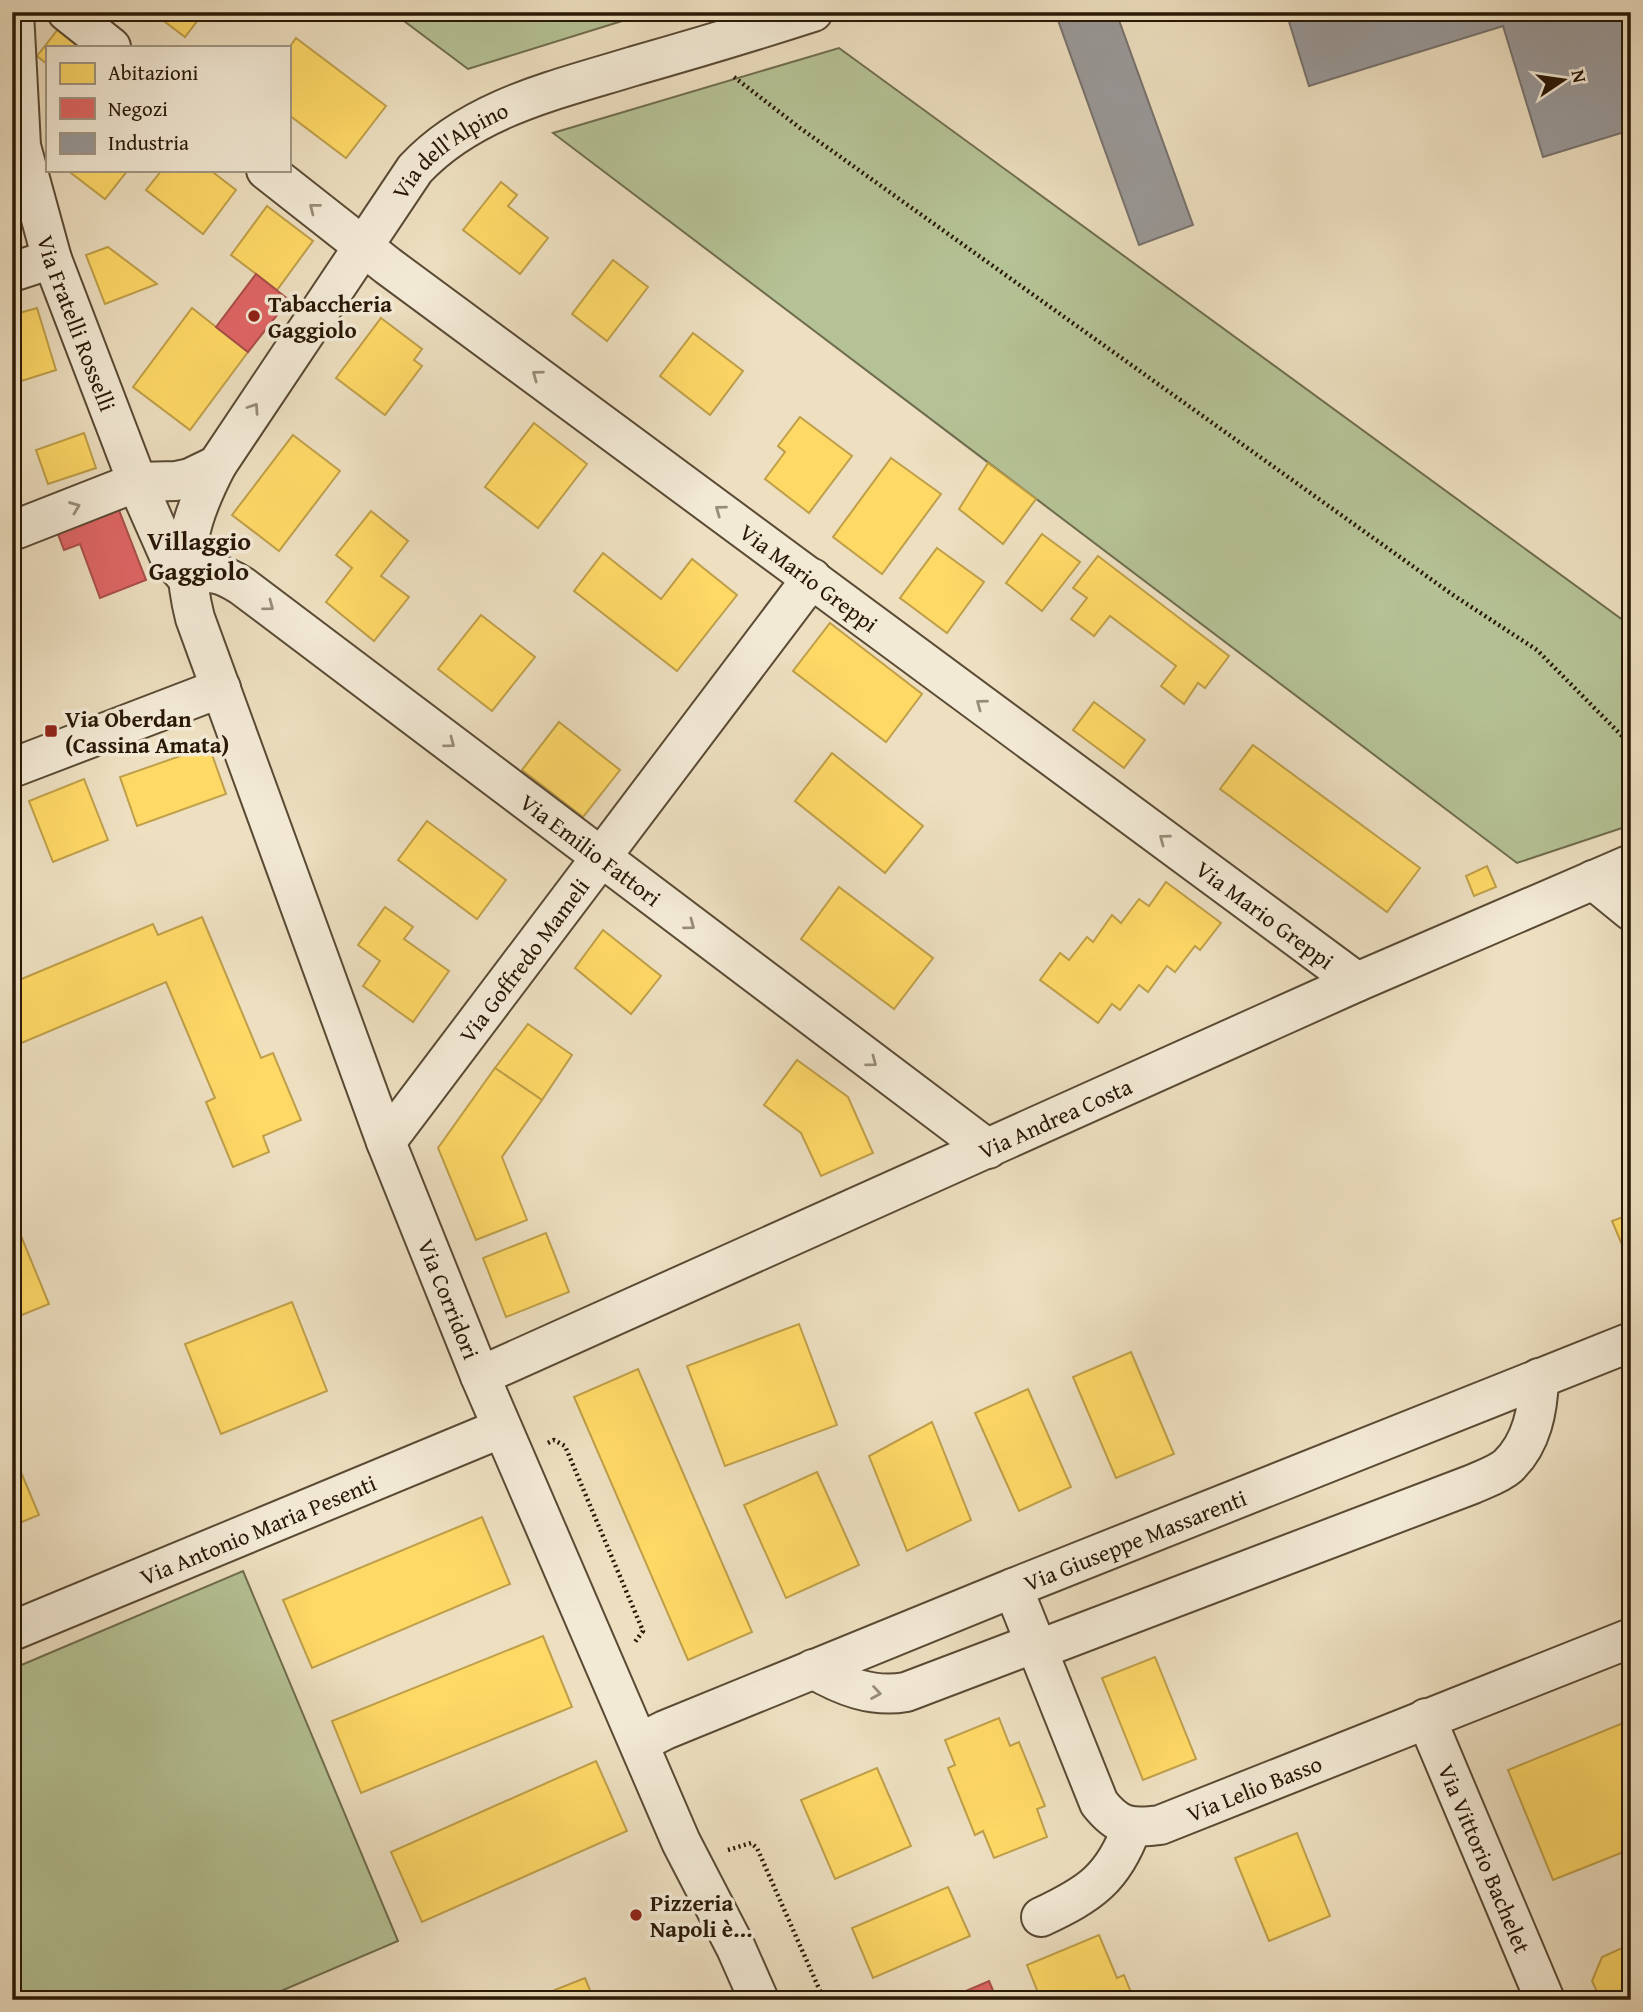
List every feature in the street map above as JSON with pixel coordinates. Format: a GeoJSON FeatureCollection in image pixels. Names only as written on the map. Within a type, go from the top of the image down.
{"type":"FeatureCollection","features":[{"type":"Feature","properties":{"kind":"street"},"geometry":{"type":"LineString","coordinates":[[14,27],[21,26],[37,12]]}},
{"type":"Feature","properties":{"kind":"street"},"geometry":{"type":"LineString","coordinates":[[67,12],[110,46]]}},
{"type":"Feature","properties":{"kind":"street","name":"Via dell'Alpino"},"geometry":{"type":"LineString","coordinates":[[188,579],[190,526],[199,499],[216,464],[415,169],[433,149],[480,119],[545,93],[813,12]]}},
{"type":"Feature","properties":{"kind":"street","name":"Via Fratelli Rosselli"},"geometry":{"type":"LineString","coordinates":[[14,27],[21,146],[52,259],[137,482],[170,558],[188,579]]}},
{"type":"Feature","properties":{"kind":"street","name":"Via Mario Greppi"},"geometry":{"type":"LineString","coordinates":[[269,172],[362,246],[1357,982]]}},
{"type":"Feature","properties":{"kind":"street"},"geometry":{"type":"LineString","coordinates":[[12,272],[52,259]]}},
{"type":"Feature","properties":{"kind":"street"},"geometry":{"type":"LineString","coordinates":[[12,531],[137,482],[190,478],[216,464]]}},
{"type":"Feature","properties":{"kind":"street","name":"Via Emilio Fattori"},"geometry":{"type":"LineString","coordinates":[[188,579],[206,572],[217,573],[226,575],[242,586],[988,1149]]}},
{"type":"Feature","properties":{"kind":"street","name":"Via Goffredo Mameli"},"geometry":{"type":"LineString","coordinates":[[386,1142],[812,578]]}},
{"type":"Feature","properties":{"kind":"street","name":"Via Corridori"},"geometry":{"type":"LineString","coordinates":[[188,579],[195,618],[386,1142],[480,1376],[681,1842],[736,1948],[759,2000]]}},
{"type":"Feature","properties":{"kind":"street"},"geometry":{"type":"LineString","coordinates":[[12,768],[222,688]]}},
{"type":"Feature","properties":{"kind":"street","name":"Via Andrea Costa"},"geometry":{"type":"LineString","coordinates":[[480,1376],[1357,982],[1631,864]]}},
{"type":"Feature","properties":{"kind":"street"},"geometry":{"type":"LineString","coordinates":[[1593,880],[1631,911]]}},
{"type":"Feature","properties":{"kind":"street","name":"Via Giuseppe Massarenti"},"geometry":{"type":"LineString","coordinates":[[639,1743],[813,1669],[1539,1378],[1628,1351]]}},
{"type":"Feature","properties":{"kind":"street"},"geometry":{"type":"LineString","coordinates":[[813,1669],[839,1684],[872,1693],[891,1695],[906,1692],[1473,1484],[1507,1467],[1526,1441],[1538,1406],[1539,1378]]}},
{"type":"Feature","properties":{"kind":"street","name":"Via Antonio Maria Pesenti"},"geometry":{"type":"LineString","coordinates":[[12,1631],[502,1428]]}},
{"type":"Feature","properties":{"kind":"street"},"geometry":{"type":"LineString","coordinates":[[1013,1588],[1099,1803],[1121,1824],[1132,1827],[1122,1853],[1105,1877],[1088,1893],[1041,1917]]}},
{"type":"Feature","properties":{"kind":"street","name":"Via Lelio Basso"},"geometry":{"type":"LineString","coordinates":[[1132,1827],[1160,1825],[1631,1638]]}},
{"type":"Feature","properties":{"kind":"street","name":"Via Vittorio Bachelet"},"geometry":{"type":"LineString","coordinates":[[1426,1718],[1545,2000]]}},
{"type":"Feature","properties":{"kind":"path"},"geometry":{"type":"LineString","coordinates":[[646,12],[800,128],[1005,275],[1162,384],[1453,595],[1537,650],[1631,745]]}},
{"type":"Feature","properties":{"kind":"green space"},"geometry":{"type":"Polygon","coordinates":[[[392,12],[651,12],[468,69],[392,12]]]}},
{"type":"Feature","properties":{"kind":"green space"},"geometry":{"type":"Polygon","coordinates":[[[839,48],[1631,626],[1631,825],[1517,863],[553,133],[839,48]]]}},
{"type":"Feature","properties":{"kind":"green space"},"geometry":{"type":"Polygon","coordinates":[[[243,1571],[398,1941],[260,2000],[12,2000],[12,1669],[243,1571]]]}},
{"type":"Feature","properties":{"kind":"building: Abitazioni"},"geometry":{"type":"Polygon","coordinates":[[[152,12],[204,12],[185,37],[152,12]]]}},
{"type":"Feature","properties":{"kind":"building: Abitazioni"},"geometry":{"type":"Polygon","coordinates":[[[59,28],[83,46],[46,46],[46,63],[37,56],[59,28]]]}},
{"type":"Feature","properties":{"kind":"building: Abitazioni"},"geometry":{"type":"Polygon","coordinates":[[[296,38],[386,106],[346,158],[290,116],[290,47],[296,38]]]}},
{"type":"Feature","properties":{"kind":"building: Abitazioni"},"geometry":{"type":"Polygon","coordinates":[[[70,172],[126,172],[105,199],[70,172]]]}},
{"type":"Feature","properties":{"kind":"building: Abitazioni"},"geometry":{"type":"Polygon","coordinates":[[[160,172],[213,172],[236,190],[203,234],[146,190],[160,172]]]}},
{"type":"Feature","properties":{"kind":"building: Abitazioni"},"geometry":{"type":"Polygon","coordinates":[[[501,182],[517,195],[508,206],[548,238],[520,274],[463,230],[501,182]]]}},
{"type":"Feature","properties":{"kind":"building: Abitazioni"},"geometry":{"type":"Polygon","coordinates":[[[267,206],[313,241],[277,290],[231,255],[267,206]]]}},
{"type":"Feature","properties":{"kind":"building: Abitazioni"},"geometry":{"type":"Polygon","coordinates":[[[108,247],[157,284],[105,304],[86,255],[108,247]]]}},
{"type":"Feature","properties":{"kind":"building: Abitazioni"},"geometry":{"type":"Polygon","coordinates":[[[613,260],[648,287],[607,341],[572,314],[613,260]]]}},
{"type":"Feature","properties":{"kind":"building: Abitazioni"},"geometry":{"type":"Polygon","coordinates":[[[37,308],[56,370],[12,384],[12,315],[37,308]]]}},
{"type":"Feature","properties":{"kind":"building: Abitazioni"},"geometry":{"type":"Polygon","coordinates":[[[192,308],[248,352],[190,430],[133,387],[192,308]]]}},
{"type":"Feature","properties":{"kind":"building: Abitazioni"},"geometry":{"type":"Polygon","coordinates":[[[381,318],[422,349],[414,360],[422,366],[385,415],[336,378],[381,318]]]}},
{"type":"Feature","properties":{"kind":"building: Abitazioni"},"geometry":{"type":"Polygon","coordinates":[[[693,333],[743,371],[710,415],[660,376],[693,333]]]}},
{"type":"Feature","properties":{"kind":"building: Abitazioni"},"geometry":{"type":"Polygon","coordinates":[[[800,417],[852,456],[809,513],[765,479],[785,452],[778,446],[800,417]]]}},
{"type":"Feature","properties":{"kind":"building: Abitazioni"},"geometry":{"type":"Polygon","coordinates":[[[534,423],[587,464],[538,528],[485,487],[534,423]]]}},
{"type":"Feature","properties":{"kind":"building: Abitazioni"},"geometry":{"type":"Polygon","coordinates":[[[84,433],[96,468],[48,484],[36,450],[84,433]]]}},
{"type":"Feature","properties":{"kind":"building: Abitazioni"},"geometry":{"type":"Polygon","coordinates":[[[293,435],[340,471],[279,551],[232,515],[293,435]]]}},
{"type":"Feature","properties":{"kind":"building: Abitazioni"},"geometry":{"type":"Polygon","coordinates":[[[891,458],[941,494],[882,574],[833,537],[891,458]]]}},
{"type":"Feature","properties":{"kind":"building: Abitazioni"},"geometry":{"type":"Polygon","coordinates":[[[988,463],[1036,499],[1003,544],[959,509],[988,463]]]}},
{"type":"Feature","properties":{"kind":"building: Abitazioni"},"geometry":{"type":"Polygon","coordinates":[[[371,511],[408,541],[381,576],[409,597],[374,641],[326,602],[352,568],[336,555],[371,511]]]}},
{"type":"Feature","properties":{"kind":"building: Abitazioni"},"geometry":{"type":"Polygon","coordinates":[[[1042,534],[1080,562],[1042,611],[1006,583],[1042,534]]]}},
{"type":"Feature","properties":{"kind":"building: Abitazioni"},"geometry":{"type":"Polygon","coordinates":[[[937,548],[984,582],[947,633],[900,598],[937,548]]]}},
{"type":"Feature","properties":{"kind":"building: Abitazioni"},"geometry":{"type":"Polygon","coordinates":[[[603,553],[661,599],[692,559],[737,595],[677,671],[574,591],[603,553]]]}},
{"type":"Feature","properties":{"kind":"building: Abitazioni"},"geometry":{"type":"Polygon","coordinates":[[[1098,556],[1229,656],[1205,688],[1198,683],[1184,704],[1161,686],[1176,666],[1110,616],[1094,636],[1071,619],[1087,598],[1073,588],[1098,556]]]}},
{"type":"Feature","properties":{"kind":"building: Abitazioni"},"geometry":{"type":"Polygon","coordinates":[[[481,615],[535,657],[492,711],[438,669],[481,615]]]}},
{"type":"Feature","properties":{"kind":"building: Abitazioni"},"geometry":{"type":"Polygon","coordinates":[[[830,623],[922,694],[886,742],[793,671],[830,623]]]}},
{"type":"Feature","properties":{"kind":"building: Abitazioni"},"geometry":{"type":"Polygon","coordinates":[[[1094,702],[1145,740],[1124,768],[1073,730],[1094,702]]]}},
{"type":"Feature","properties":{"kind":"building: Abitazioni"},"geometry":{"type":"Polygon","coordinates":[[[559,722],[620,770],[583,817],[522,770],[559,722]]]}},
{"type":"Feature","properties":{"kind":"building: Abitazioni"},"geometry":{"type":"Polygon","coordinates":[[[1253,745],[1420,868],[1387,912],[1220,789],[1253,745]]]}},
{"type":"Feature","properties":{"kind":"building: Abitazioni"},"geometry":{"type":"Polygon","coordinates":[[[209,746],[226,794],[137,826],[120,777],[209,746]]]}},
{"type":"Feature","properties":{"kind":"building: Abitazioni"},"geometry":{"type":"Polygon","coordinates":[[[832,753],[923,826],[885,873],[795,801],[832,753]]]}},
{"type":"Feature","properties":{"kind":"building: Abitazioni"},"geometry":{"type":"Polygon","coordinates":[[[84,779],[108,840],[53,862],[29,801],[84,779]]]}},
{"type":"Feature","properties":{"kind":"building: Abitazioni"},"geometry":{"type":"Polygon","coordinates":[[[427,821],[506,880],[477,919],[398,860],[427,821]]]}},
{"type":"Feature","properties":{"kind":"building: Abitazioni"},"geometry":{"type":"Polygon","coordinates":[[[1487,866],[1496,887],[1474,896],[1466,876],[1487,866]]]}},
{"type":"Feature","properties":{"kind":"building: Abitazioni"},"geometry":{"type":"Polygon","coordinates":[[[1166,882],[1221,923],[1200,950],[1195,946],[1175,972],[1167,966],[1148,992],[1139,985],[1120,1010],[1112,1004],[1098,1023],[1040,980],[1060,953],[1069,960],[1087,937],[1093,942],[1112,915],[1121,923],[1139,899],[1149,906],[1166,882]]]}},
{"type":"Feature","properties":{"kind":"building: Abitazioni"},"geometry":{"type":"Polygon","coordinates":[[[839,887],[933,958],[894,1009],[801,939],[839,887]]]}},
{"type":"Feature","properties":{"kind":"building: Abitazioni"},"geometry":{"type":"Polygon","coordinates":[[[385,907],[413,927],[404,939],[449,971],[413,1022],[363,986],[380,961],[358,945],[385,907]]]}},
{"type":"Feature","properties":{"kind":"building: Abitazioni"},"geometry":{"type":"Polygon","coordinates":[[[202,917],[261,1058],[273,1053],[301,1120],[263,1136],[269,1152],[233,1167],[206,1102],[215,1098],[166,982],[12,1047],[12,983],[153,924],[158,935],[202,917]]]}},
{"type":"Feature","properties":{"kind":"building: Abitazioni"},"geometry":{"type":"Polygon","coordinates":[[[603,930],[661,976],[631,1014],[575,968],[603,930]]]}},
{"type":"Feature","properties":{"kind":"building: Abitazioni"},"geometry":{"type":"Polygon","coordinates":[[[528,1024],[572,1055],[542,1100],[495,1068],[528,1024]]]}},
{"type":"Feature","properties":{"kind":"building: Abitazioni"},"geometry":{"type":"Polygon","coordinates":[[[797,1060],[848,1097],[873,1153],[821,1176],[801,1133],[764,1105],[797,1060]]]}},
{"type":"Feature","properties":{"kind":"building: Abitazioni"},"geometry":{"type":"Polygon","coordinates":[[[495,1068],[542,1100],[502,1157],[527,1220],[476,1240],[438,1148],[495,1068]]]}},
{"type":"Feature","properties":{"kind":"building: Abitazioni"},"geometry":{"type":"Polygon","coordinates":[[[12,1214],[49,1304],[12,1319],[12,1214]]]}},
{"type":"Feature","properties":{"kind":"building: Abitazioni"},"geometry":{"type":"Polygon","coordinates":[[[1631,1214],[1631,1266],[1612,1221],[1631,1214]]]}},
{"type":"Feature","properties":{"kind":"building: Abitazioni"},"geometry":{"type":"Polygon","coordinates":[[[546,1233],[569,1292],[506,1317],[483,1258],[546,1233]]]}},
{"type":"Feature","properties":{"kind":"building: Abitazioni"},"geometry":{"type":"Polygon","coordinates":[[[292,1302],[327,1391],[221,1434],[185,1344],[292,1302]]]}},
{"type":"Feature","properties":{"kind":"building: Abitazioni"},"geometry":{"type":"Polygon","coordinates":[[[799,1324],[837,1425],[725,1466],[687,1366],[799,1324]]]}},
{"type":"Feature","properties":{"kind":"building: Abitazioni"},"geometry":{"type":"Polygon","coordinates":[[[1131,1352],[1174,1454],[1116,1478],[1073,1377],[1131,1352]]]}},
{"type":"Feature","properties":{"kind":"building: Abitazioni"},"geometry":{"type":"Polygon","coordinates":[[[638,1369],[752,1632],[688,1660],[574,1397],[638,1369]]]}},
{"type":"Feature","properties":{"kind":"building: Abitazioni"},"geometry":{"type":"Polygon","coordinates":[[[1028,1389],[1071,1487],[1019,1511],[975,1413],[1028,1389]]]}},
{"type":"Feature","properties":{"kind":"building: Abitazioni"},"geometry":{"type":"Polygon","coordinates":[[[932,1422],[971,1520],[907,1551],[869,1456],[932,1422]]]}},
{"type":"Feature","properties":{"kind":"building: Abitazioni"},"geometry":{"type":"Polygon","coordinates":[[[15,1458],[39,1515],[12,1526],[12,1459],[15,1458]]]}},
{"type":"Feature","properties":{"kind":"building: Abitazioni"},"geometry":{"type":"Polygon","coordinates":[[[817,1472],[859,1565],[786,1598],[744,1505],[817,1472]]]}},
{"type":"Feature","properties":{"kind":"building: Abitazioni"},"geometry":{"type":"Polygon","coordinates":[[[482,1517],[510,1584],[312,1668],[283,1600],[482,1517]]]}},
{"type":"Feature","properties":{"kind":"building: Abitazioni"},"geometry":{"type":"Polygon","coordinates":[[[543,1636],[572,1707],[361,1793],[332,1721],[543,1636]]]}},
{"type":"Feature","properties":{"kind":"building: Abitazioni"},"geometry":{"type":"Polygon","coordinates":[[[1155,1657],[1196,1759],[1143,1780],[1102,1678],[1155,1657]]]}},
{"type":"Feature","properties":{"kind":"building: Abitazioni"},"geometry":{"type":"Polygon","coordinates":[[[999,1718],[1010,1746],[1019,1742],[1045,1806],[1037,1809],[1047,1837],[994,1858],[983,1831],[975,1835],[948,1768],[955,1765],[945,1740],[999,1718]]]}},
{"type":"Feature","properties":{"kind":"building: Abitazioni"},"geometry":{"type":"Polygon","coordinates":[[[1628,1721],[1631,1727],[1631,1849],[1553,1880],[1508,1770],[1628,1721]]]}},
{"type":"Feature","properties":{"kind":"building: Abitazioni"},"geometry":{"type":"Polygon","coordinates":[[[596,1761],[627,1831],[422,1922],[391,1852],[596,1761]]]}},
{"type":"Feature","properties":{"kind":"building: Abitazioni"},"geometry":{"type":"Polygon","coordinates":[[[877,1768],[911,1846],[835,1879],[801,1800],[877,1768]]]}},
{"type":"Feature","properties":{"kind":"building: Abitazioni"},"geometry":{"type":"Polygon","coordinates":[[[1297,1833],[1330,1916],[1269,1941],[1235,1858],[1297,1833]]]}},
{"type":"Feature","properties":{"kind":"building: Abitazioni"},"geometry":{"type":"Polygon","coordinates":[[[948,1887],[970,1936],[873,1978],[852,1928],[948,1887]]]}},
{"type":"Feature","properties":{"kind":"building: Abitazioni"},"geometry":{"type":"Polygon","coordinates":[[[1099,1935],[1117,1978],[1124,1975],[1134,2000],[1041,2000],[1027,1965],[1099,1935]]]}},
{"type":"Feature","properties":{"kind":"building: Abitazioni"},"geometry":{"type":"Polygon","coordinates":[[[1631,1944],[1631,2000],[1601,2000],[1592,1981],[1602,1957],[1631,1944]]]}},
{"type":"Feature","properties":{"kind":"building: Abitazioni"},"geometry":{"type":"Polygon","coordinates":[[[585,1978],[594,2000],[549,2000],[547,1993],[585,1978]]]}},
{"type":"Feature","properties":{"kind":"building: Negozi"},"geometry":{"type":"Polygon","coordinates":[[[256,274],[289,300],[248,352],[216,327],[256,274]]]}},
{"type":"Feature","properties":{"kind":"building: Negozi"},"geometry":{"type":"Polygon","coordinates":[[[117,505],[146,580],[100,598],[80,544],[64,550],[56,529],[117,505]]]}},
{"type":"Feature","properties":{"kind":"building: Negozi"},"geometry":{"type":"Polygon","coordinates":[[[989,1981],[997,2000],[945,2000],[989,1981]]]}},
{"type":"Feature","properties":{"kind":"building: Industria"},"geometry":{"type":"Polygon","coordinates":[[[1055,12],[1116,12],[1193,225],[1139,245],[1055,12]]]}},
{"type":"Feature","properties":{"kind":"building: Industria"},"geometry":{"type":"Polygon","coordinates":[[[1286,12],[1631,12],[1631,130],[1543,157],[1503,26],[1309,86],[1286,12]]]}},
{"type":"Feature","properties":{"kind":"place","name":"Tabaccheria Gaggiolo"},"geometry":{"type":"Point","coordinates":[254,316]}},
{"type":"Feature","properties":{"kind":"place","name":"Via Oberdan (Cassina Amata)"},"geometry":{"type":"Point","coordinates":[51,731]}},
{"type":"Feature","properties":{"kind":"place","name":"Pizzeria Napoli è..."},"geometry":{"type":"Point","coordinates":[636,1915]}},
{"type":"Feature","properties":{"kind":"district","name":"Villaggio Gaggiolo"},"geometry":{"type":"Point","coordinates":[199,555]}}]}
